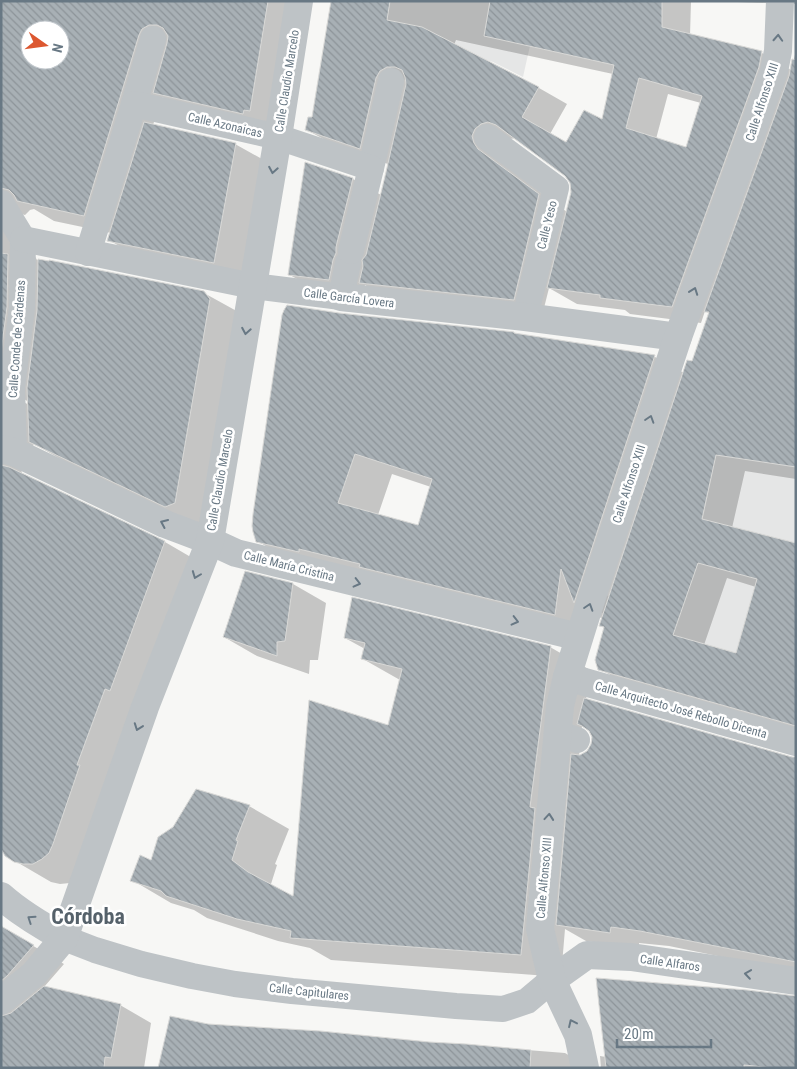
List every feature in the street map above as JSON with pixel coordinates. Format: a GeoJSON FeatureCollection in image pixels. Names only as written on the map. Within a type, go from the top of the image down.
{"type":"FeatureCollection","features":[{"type":"Feature","properties":{"kind":"street","name":"Calle Claudio Marcelo"},"geometry":{"type":"LineString","coordinates":[[64,938],[145,707],[210,541],[299,1]]}},
{"type":"Feature","properties":{"kind":"street","name":"Calle Alfonso XIII"},"geometry":{"type":"LineString","coordinates":[[585,1068],[578,1035],[552,980],[540,929],[567,736],[560,706],[579,637],[678,337],[774,71],[778,51],[780,1]]}},
{"type":"Feature","properties":{"kind":"street"},"geometry":{"type":"LineString","coordinates":[[88,253],[153,39]]}},
{"type":"Feature","properties":{"kind":"street"},"geometry":{"type":"LineString","coordinates":[[340,297],[391,81]]}},
{"type":"Feature","properties":{"kind":"street","name":"Calle Azonaicas"},"geometry":{"type":"LineString","coordinates":[[134,104],[278,137],[370,168]]}},
{"type":"Feature","properties":{"kind":"street","name":"Calle Yeso"},"geometry":{"type":"LineString","coordinates":[[487,137],[556,188],[525,317]]}},
{"type":"Feature","properties":{"kind":"street"},"geometry":{"type":"LineString","coordinates":[[1,203],[23,240]]}},
{"type":"Feature","properties":{"kind":"street","name":"Calle García Lovera"},"geometry":{"type":"LineString","coordinates":[[23,240],[253,286],[525,317],[678,337]]}},
{"type":"Feature","properties":{"kind":"street","name":"Calle Conde de Cárdenas"},"geometry":{"type":"LineString","coordinates":[[8,451],[12,387],[12,305],[23,240]]}},
{"type":"Feature","properties":{"kind":"street","name":"Calle María Cristina"},"geometry":{"type":"LineString","coordinates":[[8,451],[165,524],[236,553],[579,637]]}},
{"type":"Feature","properties":{"kind":"street","name":"Calle Arquitecto José Rebollo Dicenta"},"geometry":{"type":"LineString","coordinates":[[567,677],[796,742]]}},
{"type":"Feature","properties":{"kind":"street"},"geometry":{"type":"LineString","coordinates":[[1,896],[34,921],[64,938],[34,974],[1,1001]]}},
{"type":"Feature","properties":{"kind":"street","name":"Calle Capitulares"},"geometry":{"type":"LineString","coordinates":[[64,938],[141,964],[235,984],[456,1006],[503,1008],[527,1001],[552,980]]}},
{"type":"Feature","properties":{"kind":"street","name":"Calle Alfaros"},"geometry":{"type":"LineString","coordinates":[[552,980],[587,955],[631,957],[796,981]]}},
{"type":"Feature","properties":{"kind":"shaded area"},"geometry":{"type":"Polygon","coordinates":[[[331,1],[540,1],[523,77],[493,62],[463,53],[452,91],[389,76],[394,55],[371,48],[326,28],[331,1]]]}},
{"type":"Feature","properties":{"kind":"shaded area"},"geometry":{"type":"Polygon","coordinates":[[[716,455],[796,467],[796,723],[597,665],[595,660],[608,615],[600,612],[605,595],[613,597],[698,542],[716,455]]]}},
{"type":"Feature","properties":{"kind":"building"},"geometry":{"type":"Polygon","coordinates":[[[1,1],[268,1],[250,111],[244,110],[243,114],[153,93],[168,36],[163,28],[157,25],[149,25],[142,29],[139,35],[84,216],[17,201],[9,190],[1,188],[1,1]]]}},
{"type":"Feature","properties":{"kind":"building"},"geometry":{"type":"Polygon","coordinates":[[[331,1],[390,1],[387,20],[422,27],[539,87],[522,117],[566,142],[584,110],[602,119],[614,65],[484,36],[490,1],[662,1],[662,27],[762,51],[759,67],[672,307],[600,298],[600,295],[547,288],[571,192],[570,183],[565,176],[496,125],[488,122],[481,124],[475,129],[472,136],[478,149],[539,194],[514,300],[359,283],[363,266],[362,260],[366,255],[406,84],[402,70],[395,67],[387,67],[380,71],[376,78],[360,149],[305,130],[308,117],[312,117],[331,1]],[[639,78],[626,128],[686,147],[702,96],[639,78]]]}},
{"type":"Feature","properties":{"kind":"building"},"geometry":{"type":"Polygon","coordinates":[[[792,59],[796,60],[796,467],[716,455],[702,519],[796,543],[796,726],[598,670],[595,660],[604,627],[599,626],[687,360],[692,361],[709,312],[704,312],[789,76],[792,59]],[[698,563],[673,635],[736,653],[757,579],[698,563]]]}},
{"type":"Feature","properties":{"kind":"building"},"geometry":{"type":"Polygon","coordinates":[[[144,122],[236,143],[214,263],[107,241],[144,122]]]}},
{"type":"Feature","properties":{"kind":"building"},"geometry":{"type":"Polygon","coordinates":[[[305,162],[353,178],[329,280],[288,275],[305,162]]]}},
{"type":"Feature","properties":{"kind":"building"},"geometry":{"type":"Polygon","coordinates":[[[1,253],[8,254],[7,307],[1,352],[1,253]]]}},
{"type":"Feature","properties":{"kind":"building"},"geometry":{"type":"Polygon","coordinates":[[[38,259],[204,291],[210,299],[175,503],[165,507],[29,442],[27,388],[37,310],[38,259]]]}},
{"type":"Feature","properties":{"kind":"building"},"geometry":{"type":"Polygon","coordinates":[[[287,305],[339,313],[514,332],[655,355],[574,603],[561,569],[555,615],[359,567],[360,564],[299,549],[299,552],[256,542],[252,526],[253,514],[284,310],[287,305]],[[355,454],[338,503],[418,525],[432,479],[355,454]]]}},
{"type":"Feature","properties":{"kind":"building"},"geometry":{"type":"Polygon","coordinates":[[[1,465],[9,467],[165,541],[110,691],[105,689],[77,765],[80,765],[53,844],[49,853],[33,864],[14,862],[5,856],[1,849],[1,465]]]}},
{"type":"Feature","properties":{"kind":"building"},"geometry":{"type":"Polygon","coordinates":[[[245,571],[293,583],[285,641],[277,642],[277,656],[223,637],[245,571]]]}},
{"type":"Feature","properties":{"kind":"building"},"geometry":{"type":"Polygon","coordinates":[[[352,597],[551,646],[530,807],[535,808],[521,955],[290,938],[291,931],[237,919],[166,896],[161,891],[130,881],[140,855],[151,860],[158,837],[173,827],[196,789],[250,805],[236,840],[238,841],[232,860],[248,872],[293,896],[309,700],[388,725],[402,669],[361,659],[365,643],[344,638],[352,597]]]}},
{"type":"Feature","properties":{"kind":"building"},"geometry":{"type":"Polygon","coordinates":[[[584,698],[796,757],[796,962],[640,931],[611,927],[610,933],[556,925],[571,754],[580,755],[587,751],[592,737],[589,731],[577,724],[584,698]]]}},
{"type":"Feature","properties":{"kind":"building"},"geometry":{"type":"Polygon","coordinates":[[[1,926],[34,945],[1,981],[1,926]]]}},
{"type":"Feature","properties":{"kind":"building"},"geometry":{"type":"Polygon","coordinates":[[[596,978],[747,990],[796,996],[796,1068],[744,1065],[744,1068],[606,1068],[596,978]]]}},
{"type":"Feature","properties":{"kind":"building"},"geometry":{"type":"Polygon","coordinates":[[[44,986],[121,1004],[111,1058],[105,1057],[104,1068],[1,1068],[1,1016],[11,1013],[44,986]]]}},
{"type":"Feature","properties":{"kind":"building"},"geometry":{"type":"Polygon","coordinates":[[[170,1016],[208,1024],[320,1031],[531,1050],[530,1068],[158,1068],[170,1016]]]}},
{"type":"Feature","properties":{"kind":"district","name":"Córdoba"},"geometry":{"type":"Point","coordinates":[88,916]}}]}
